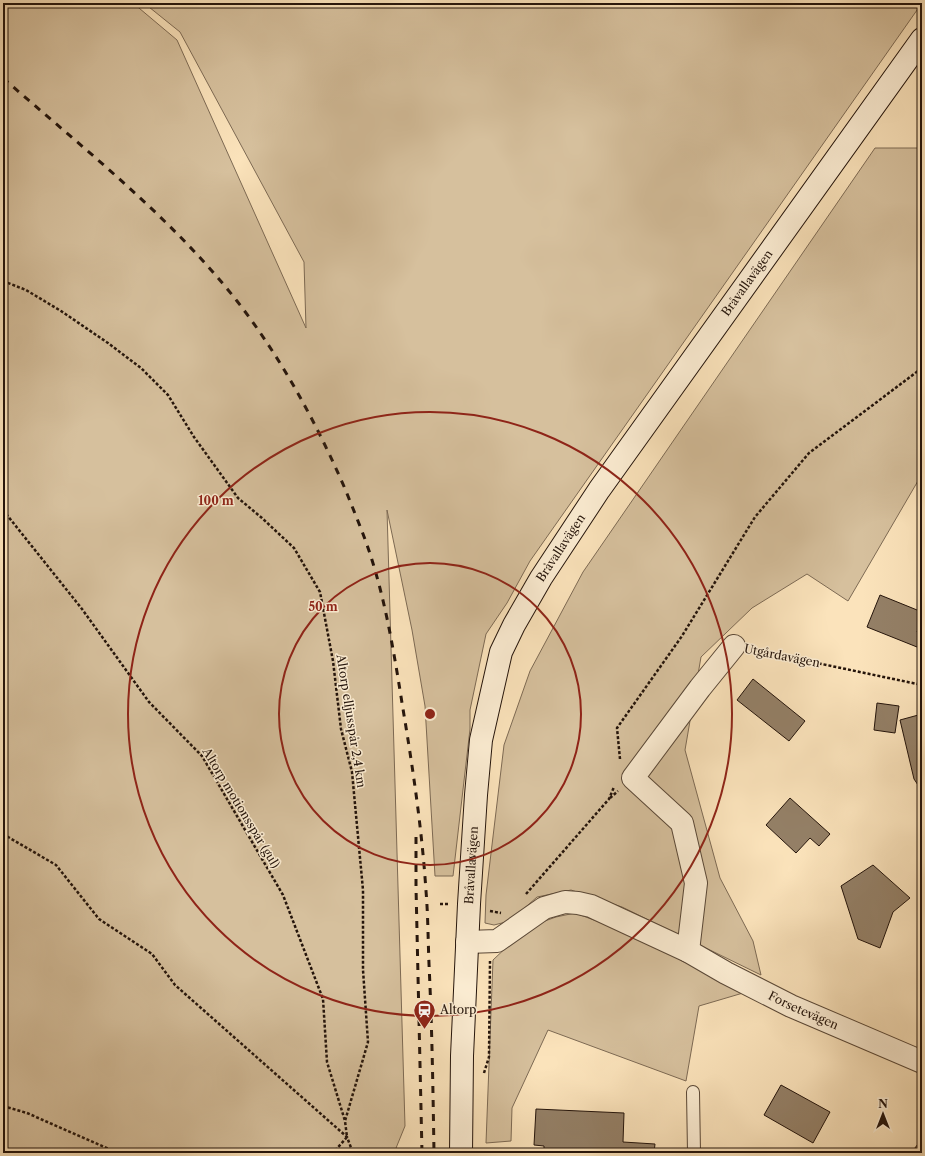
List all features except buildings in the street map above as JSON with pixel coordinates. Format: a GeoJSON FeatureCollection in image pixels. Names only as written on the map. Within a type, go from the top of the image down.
{"type":"FeatureCollection","features":[{"type":"Feature","properties":{"kind":"street","name":"Bråvallavägen"},"geometry":{"type":"LineString","coordinates":[[461,1153],[462,1056],[467,942],[481,740],[501,652],[514,625],[541,578],[599,490],[922,39]]}},
{"type":"Feature","properties":{"kind":"street","name":"Utgårdavägen"},"geometry":{"type":"LineString","coordinates":[[623,782],[734,646]]}},
{"type":"Feature","properties":{"kind":"street"},"geometry":{"type":"LineString","coordinates":[[623,782],[682,823],[696,883],[688,951]]}},
{"type":"Feature","properties":{"kind":"street","name":"Forsetevägen"},"geometry":{"type":"LineString","coordinates":[[467,942],[497,941],[544,908],[565,902],[591,906],[688,951],[726,973],[791,1006],[922,1062]]}},
{"type":"Feature","properties":{"kind":"lane"},"geometry":{"type":"LineString","coordinates":[[693,1092],[694,1153]]}},
{"type":"Feature","properties":{"kind":"path","name":"Altorp elljusspår 2,4 km"},"geometry":{"type":"LineString","coordinates":[[3,281],[26,290],[61,310],[141,368],[168,395],[194,437],[238,498],[294,548],[320,592],[333,661],[341,729],[352,772],[363,890],[363,970],[368,1042],[345,1121],[347,1137]]}},
{"type":"Feature","properties":{"kind":"path"},"geometry":{"type":"LineString","coordinates":[[620,759],[617,728],[682,636],[755,517],[809,453],[918,371],[922,362]]}},
{"type":"Feature","properties":{"kind":"path","name":"Altorp motionsspår (gul)"},"geometry":{"type":"LineString","coordinates":[[3,510],[82,609],[149,702],[202,756],[283,895],[324,998],[327,1062],[345,1121]]}},
{"type":"Feature","properties":{"kind":"path","name":"Utgårdavägen"},"geometry":{"type":"LineString","coordinates":[[734,646],[922,685]]}},
{"type":"Feature","properties":{"kind":"path"},"geometry":{"type":"LineString","coordinates":[[524,896],[610,799],[623,782]]}},
{"type":"Feature","properties":{"kind":"path"},"geometry":{"type":"LineString","coordinates":[[3,834],[56,865],[99,919],[152,954],[174,985],[347,1137],[354,1153]]}},
{"type":"Feature","properties":{"kind":"path"},"geometry":{"type":"LineString","coordinates":[[482,1080],[489,1057],[490,911],[502,913],[506,912]]}},
{"type":"Feature","properties":{"kind":"path"},"geometry":{"type":"LineString","coordinates":[[3,1106],[27,1113],[118,1153]]}},
{"type":"Feature","properties":{"kind":"path"},"geometry":{"type":"LineString","coordinates":[[333,1153],[347,1137]]}},
{"type":"Feature","properties":{"kind":"shaded area"},"geometry":{"type":"Polygon","coordinates":[[[3,3],[133,3],[177,40],[306,328],[304,262],[180,32],[144,3],[922,3],[530,561],[507,603],[486,634],[470,710],[470,729],[453,876],[435,876],[425,706],[412,630],[387,510],[405,1126],[394,1153],[3,1153],[3,3]]]}},
{"type":"Feature","properties":{"kind":"shaded area"},"geometry":{"type":"Polygon","coordinates":[[[875,148],[922,148],[922,474],[848,601],[807,574],[752,608],[701,657],[685,750],[720,878],[753,941],[761,975],[622,907],[571,890],[537,897],[510,921],[494,925],[485,923],[486,895],[504,745],[530,671],[583,572],[875,148]]]}},
{"type":"Feature","properties":{"kind":"shaded area"},"geometry":{"type":"Polygon","coordinates":[[[575,913],[632,934],[743,993],[699,1006],[686,1081],[548,1030],[512,1108],[511,1141],[486,1143],[493,960],[528,927],[556,917],[575,913]]]}},
{"type":"Feature","properties":{"kind":"railway"},"geometry":{"type":"LineString","coordinates":[[3,78],[95,157],[155,212],[184,240],[237,301],[269,346],[298,393],[323,441],[346,491],[369,551],[382,596],[397,671],[417,800],[427,909],[432,1035],[434,1153]]}},
{"type":"Feature","properties":{"kind":"railway"},"geometry":{"type":"LineString","coordinates":[[416,837],[422,1153]]}},
{"type":"Feature","properties":{"kind":"place","name":"Altorp"},"geometry":{"type":"Point","coordinates":[424,1030]}}]}
